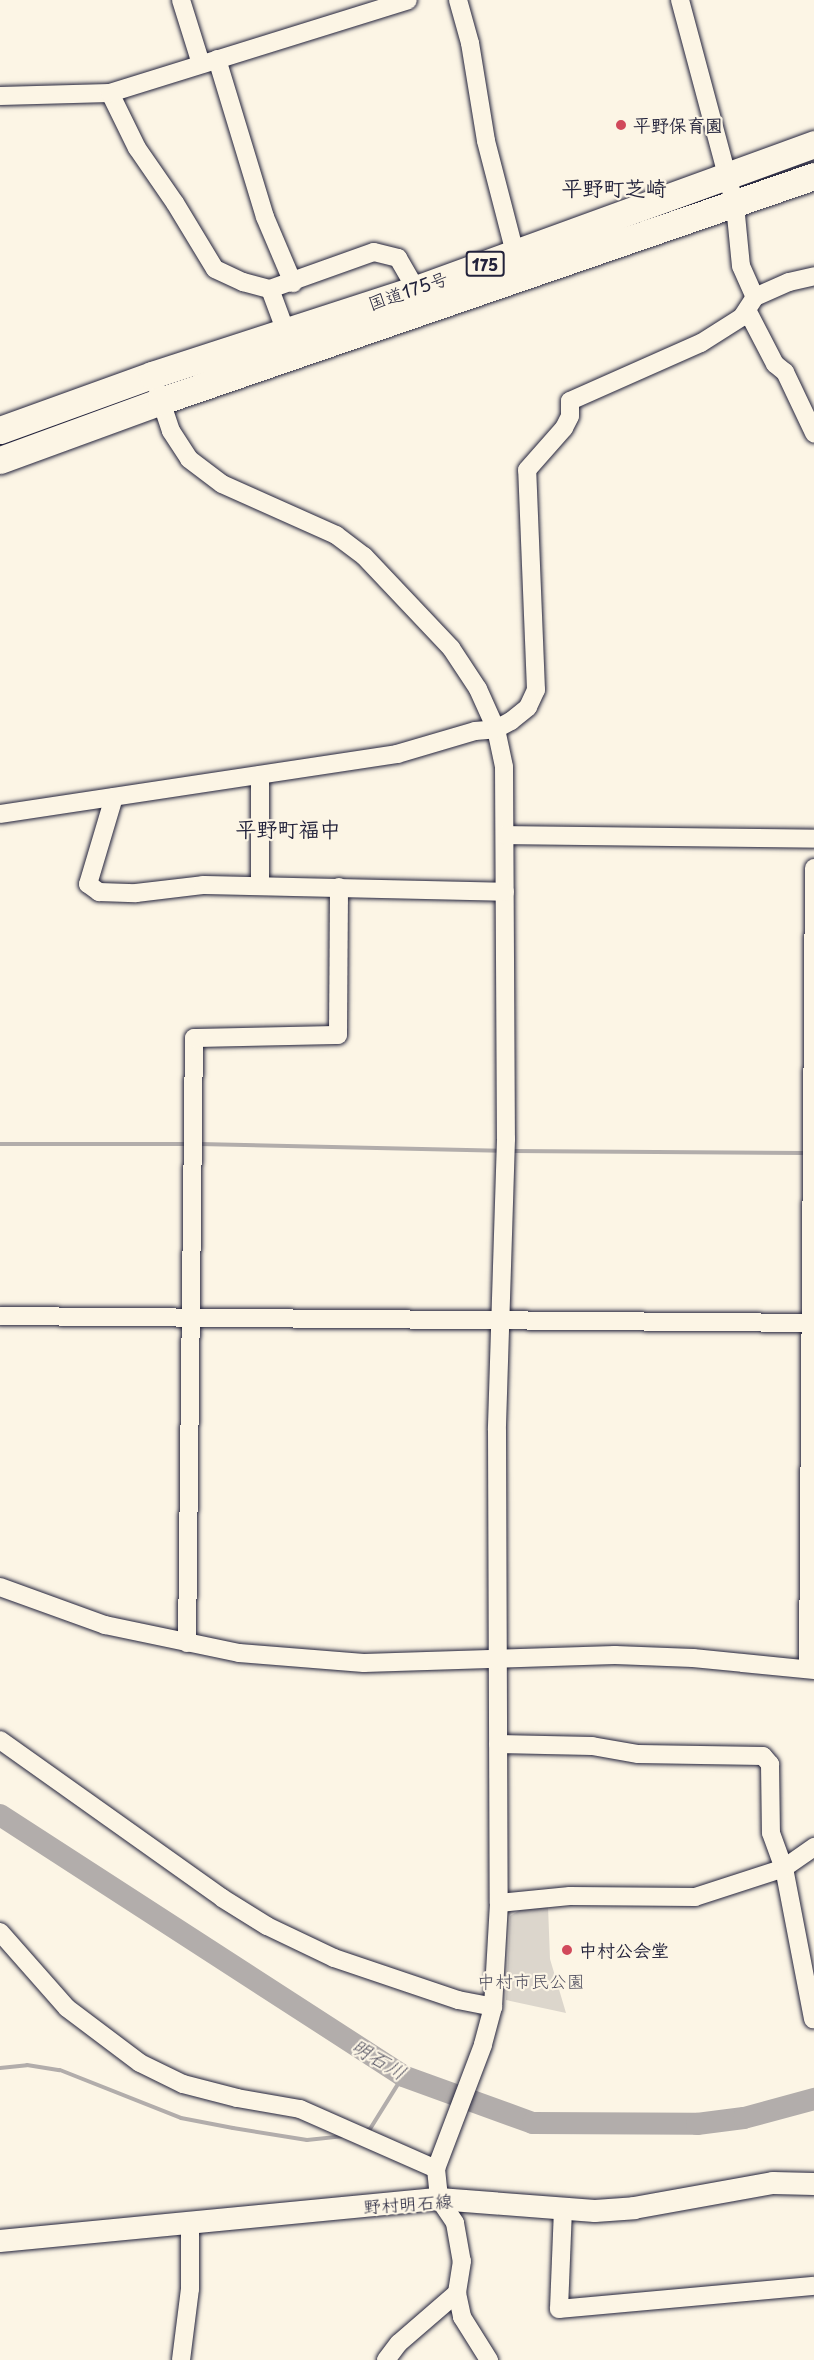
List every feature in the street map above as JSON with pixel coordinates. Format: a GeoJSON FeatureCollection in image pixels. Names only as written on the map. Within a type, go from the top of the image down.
{"type":"FeatureCollection","features":[{"type":"Feature","properties":{"kind":"highway","name":"国道175号"},"geometry":{"type":"LineString","coordinates":[[0,430],[152,375],[416,289],[814,144]]}},
{"type":"Feature","properties":{"kind":"highway","name":"国道175号"},"geometry":{"type":"LineString","coordinates":[[0,460],[161,401],[814,176]]}},
{"type":"Feature","properties":{"kind":"main road","name":"野村明石線"},"geometry":{"type":"LineString","coordinates":[[0,2241],[439,2199],[563,2209],[634,2208],[773,2183],[814,2184]]}},
{"type":"Feature","properties":{"kind":"street"},"geometry":{"type":"LineString","coordinates":[[181,0],[209,62],[265,217],[293,283]]}},
{"type":"Feature","properties":{"kind":"street"},"geometry":{"type":"LineString","coordinates":[[1,92],[110,93],[408,0]]}},
{"type":"Feature","properties":{"kind":"street"},"geometry":{"type":"LineString","coordinates":[[458,0],[470,43],[486,141],[515,253]]}},
{"type":"Feature","properties":{"kind":"street"},"geometry":{"type":"LineString","coordinates":[[680,0],[735,205],[741,266],[751,303],[775,364],[785,372],[814,433]]}},
{"type":"Feature","properties":{"kind":"street"},"geometry":{"type":"LineString","coordinates":[[110,93],[137,148],[175,203],[215,269],[243,282],[270,289],[293,283],[374,252],[398,258],[416,289]]}},
{"type":"Feature","properties":{"kind":"street"},"geometry":{"type":"LineString","coordinates":[[0,814],[397,754],[475,730],[496,729],[528,706],[536,690],[527,470],[564,428],[570,416],[570,401],[701,343],[742,317],[751,303],[789,282],[814,276]]}},
{"type":"Feature","properties":{"kind":"street"},"geometry":{"type":"LineString","coordinates":[[270,289],[286,332]]}},
{"type":"Feature","properties":{"kind":"street"},"geometry":{"type":"LineString","coordinates":[[152,375],[171,431],[189,459],[222,484],[336,535],[364,556],[451,648],[478,689],[496,729],[504,767],[506,1139],[497,1430],[499,1903],[493,2007],[483,2045],[436,2169],[439,2199],[455,2223],[462,2261],[457,2292],[462,2317],[489,2360]]}},
{"type":"Feature","properties":{"kind":"street"},"geometry":{"type":"LineString","coordinates":[[260,775],[260,886]]}},
{"type":"Feature","properties":{"kind":"street"},"geometry":{"type":"LineString","coordinates":[[114,797],[88,884],[99,892],[136,893],[203,885],[506,892]]}},
{"type":"Feature","properties":{"kind":"street"},"geometry":{"type":"LineString","coordinates":[[506,835],[814,839]]}},
{"type":"Feature","properties":{"kind":"street"},"geometry":{"type":"LineString","coordinates":[[0,1587],[105,1625],[238,1653],[364,1663],[626,1656],[693,1658],[811,1669],[814,868]]}},
{"type":"Feature","properties":{"kind":"street"},"geometry":{"type":"LineString","coordinates":[[187,1643],[194,1038],[338,1035],[339,887]]}},
{"type":"Feature","properties":{"kind":"street"},"geometry":{"type":"LineString","coordinates":[[0,1316],[812,1323]]}},
{"type":"Feature","properties":{"kind":"street"},"geometry":{"type":"LineString","coordinates":[[0,1740],[222,1898],[267,1926],[334,1958],[458,2000],[493,2007]]}},
{"type":"Feature","properties":{"kind":"street"},"geometry":{"type":"LineString","coordinates":[[498,1744],[592,1746],[638,1754],[763,1756],[770,1764],[771,1833],[784,1869],[813,2019]]}},
{"type":"Feature","properties":{"kind":"street"},"geometry":{"type":"LineString","coordinates":[[499,1903],[570,1896],[695,1897],[784,1869],[814,1846]]}},
{"type":"Feature","properties":{"kind":"street"},"geometry":{"type":"LineString","coordinates":[[0,1932],[67,2008],[140,2063],[183,2084],[237,2098],[300,2109],[436,2169]]}},
{"type":"Feature","properties":{"kind":"street"},"geometry":{"type":"LineString","coordinates":[[563,2209],[559,2309],[814,2286]]}},
{"type":"Feature","properties":{"kind":"street"},"geometry":{"type":"LineString","coordinates":[[181,2360],[190,2289],[190,2223]]}},
{"type":"Feature","properties":{"kind":"street"},"geometry":{"type":"LineString","coordinates":[[386,2360],[399,2343],[457,2292]]}},
{"type":"Feature","properties":{"kind":"green space","name":"中村市民公園"},"geometry":{"type":"Polygon","coordinates":[[[548,1906],[550,1959],[566,2013],[506,2000],[510,1916],[520,1910],[548,1906]]]}},
{"type":"Feature","properties":{"kind":"waterway"},"geometry":{"type":"LineString","coordinates":[[0,1144],[188,1144]]}},
{"type":"Feature","properties":{"kind":"waterway"},"geometry":{"type":"LineString","coordinates":[[199,1144],[500,1151]]}},
{"type":"Feature","properties":{"kind":"waterway"},"geometry":{"type":"LineString","coordinates":[[511,1151],[806,1153]]}},
{"type":"Feature","properties":{"kind":"waterway","name":"明石川"},"geometry":{"type":"LineString","coordinates":[[0,1815],[403,2076],[533,2123],[697,2124],[744,2118],[814,2099]]}},
{"type":"Feature","properties":{"kind":"waterway"},"geometry":{"type":"LineString","coordinates":[[0,2068],[27,2065],[60,2070],[181,2118],[307,2140],[344,2136]]}},
{"type":"Feature","properties":{"kind":"waterway"},"geometry":{"type":"LineString","coordinates":[[366,2130],[370,2129],[403,2076]]}},
{"type":"Feature","properties":{"kind":"place","name":"平野保育園"},"geometry":{"type":"Point","coordinates":[621,125]}},
{"type":"Feature","properties":{"kind":"place","name":"中村公会堂"},"geometry":{"type":"Point","coordinates":[567,1950]}},
{"type":"Feature","properties":{"kind":"district","name":"平野町芝崎"},"geometry":{"type":"Point","coordinates":[614,187]}},
{"type":"Feature","properties":{"kind":"district","name":"平野町福中"},"geometry":{"type":"Point","coordinates":[288,828]}}]}
